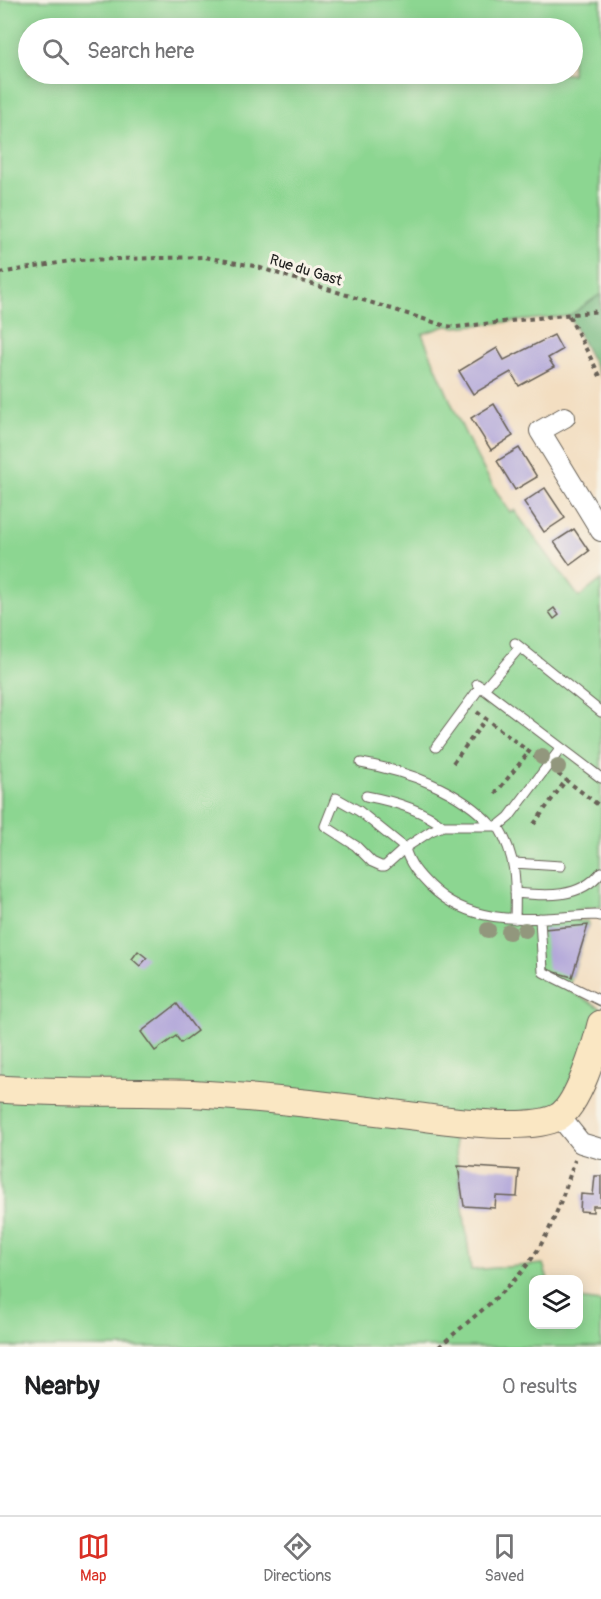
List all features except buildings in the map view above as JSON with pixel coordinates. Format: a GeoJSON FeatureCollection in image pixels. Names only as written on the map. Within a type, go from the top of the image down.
{"type":"FeatureCollection","features":[{"type":"Feature","properties":{"kind":"street"},"geometry":{"type":"LineString","coordinates":[[565,417],[540,431],[601,531]]}},
{"type":"Feature","properties":{"kind":"street"},"geometry":{"type":"LineString","coordinates":[[0,1089],[50,1093],[199,1094],[302,1101],[478,1123],[528,1124],[546,1122],[560,1117],[567,1110],[575,1098],[594,1050],[601,1024]]}},
{"type":"Feature","properties":{"kind":"street"},"geometry":{"type":"LineString","coordinates":[[560,1117],[581,1143],[601,1149]]}},
{"type":"Feature","properties":{"kind":"lane"},"geometry":{"type":"LineString","coordinates":[[436,747],[480,686],[518,645],[601,712]]}},
{"type":"Feature","properties":{"kind":"lane"},"geometry":{"type":"LineString","coordinates":[[480,686],[601,778]]}},
{"type":"Feature","properties":{"kind":"lane"},"geometry":{"type":"LineString","coordinates":[[561,748],[509,817],[495,826],[443,826],[405,848],[385,866],[381,867],[372,862],[356,846],[325,826],[336,798],[359,811],[405,848],[416,871],[435,891],[452,903],[480,915],[515,919],[601,916]]}},
{"type":"Feature","properties":{"kind":"lane"},"geometry":{"type":"LineString","coordinates":[[361,763],[386,768],[425,781],[471,806],[495,826],[505,839],[514,863],[515,919]]}},
{"type":"Feature","properties":{"kind":"lane"},"geometry":{"type":"LineString","coordinates":[[366,796],[410,808],[434,819],[443,826]]}},
{"type":"Feature","properties":{"kind":"lane"},"geometry":{"type":"LineString","coordinates":[[514,863],[561,866]]}},
{"type":"Feature","properties":{"kind":"lane"},"geometry":{"type":"LineString","coordinates":[[515,893],[551,895],[573,892],[590,885],[601,872]]}},
{"type":"Feature","properties":{"kind":"lane"},"geometry":{"type":"LineString","coordinates":[[540,918],[543,972],[601,1001]]}},
{"type":"Feature","properties":{"kind":"path","name":"Rue du Gast"},"geometry":{"type":"LineString","coordinates":[[0,273],[76,260],[204,257],[254,266],[446,326],[456,327],[601,311]]}},
{"type":"Feature","properties":{"kind":"path"},"geometry":{"type":"LineString","coordinates":[[569,316],[601,378]]}},
{"type":"Feature","properties":{"kind":"path"},"geometry":{"type":"LineString","coordinates":[[467,705],[601,807]]}},
{"type":"Feature","properties":{"kind":"path"},"geometry":{"type":"LineString","coordinates":[[453,763],[486,719]]}},
{"type":"Feature","properties":{"kind":"path"},"geometry":{"type":"LineString","coordinates":[[495,794],[529,752]]}},
{"type":"Feature","properties":{"kind":"path"},"geometry":{"type":"LineString","coordinates":[[534,824],[566,780]]}},
{"type":"Feature","properties":{"kind":"path"},"geometry":{"type":"LineString","coordinates":[[439,1347],[510,1284],[540,1246],[567,1184],[581,1143]]}},
{"type":"Feature","properties":{"kind":"green space"},"geometry":{"type":"Polygon","coordinates":[[[0,0],[601,0],[601,294],[569,316],[456,327],[446,326],[422,334],[472,448],[510,512],[514,510],[579,597],[601,580],[601,907],[576,910],[577,921],[588,921],[588,925],[568,990],[601,1008],[601,1024],[571,1105],[452,1121],[471,1270],[543,1264],[547,1275],[529,1275],[529,1329],[583,1329],[583,1300],[601,1302],[601,1347],[0,1347],[0,0]]]}},
{"type":"Feature","properties":{"kind":"green space"},"geometry":{"type":"Polygon","coordinates":[[[601,294],[601,378],[569,316],[601,294]]]}}]}
